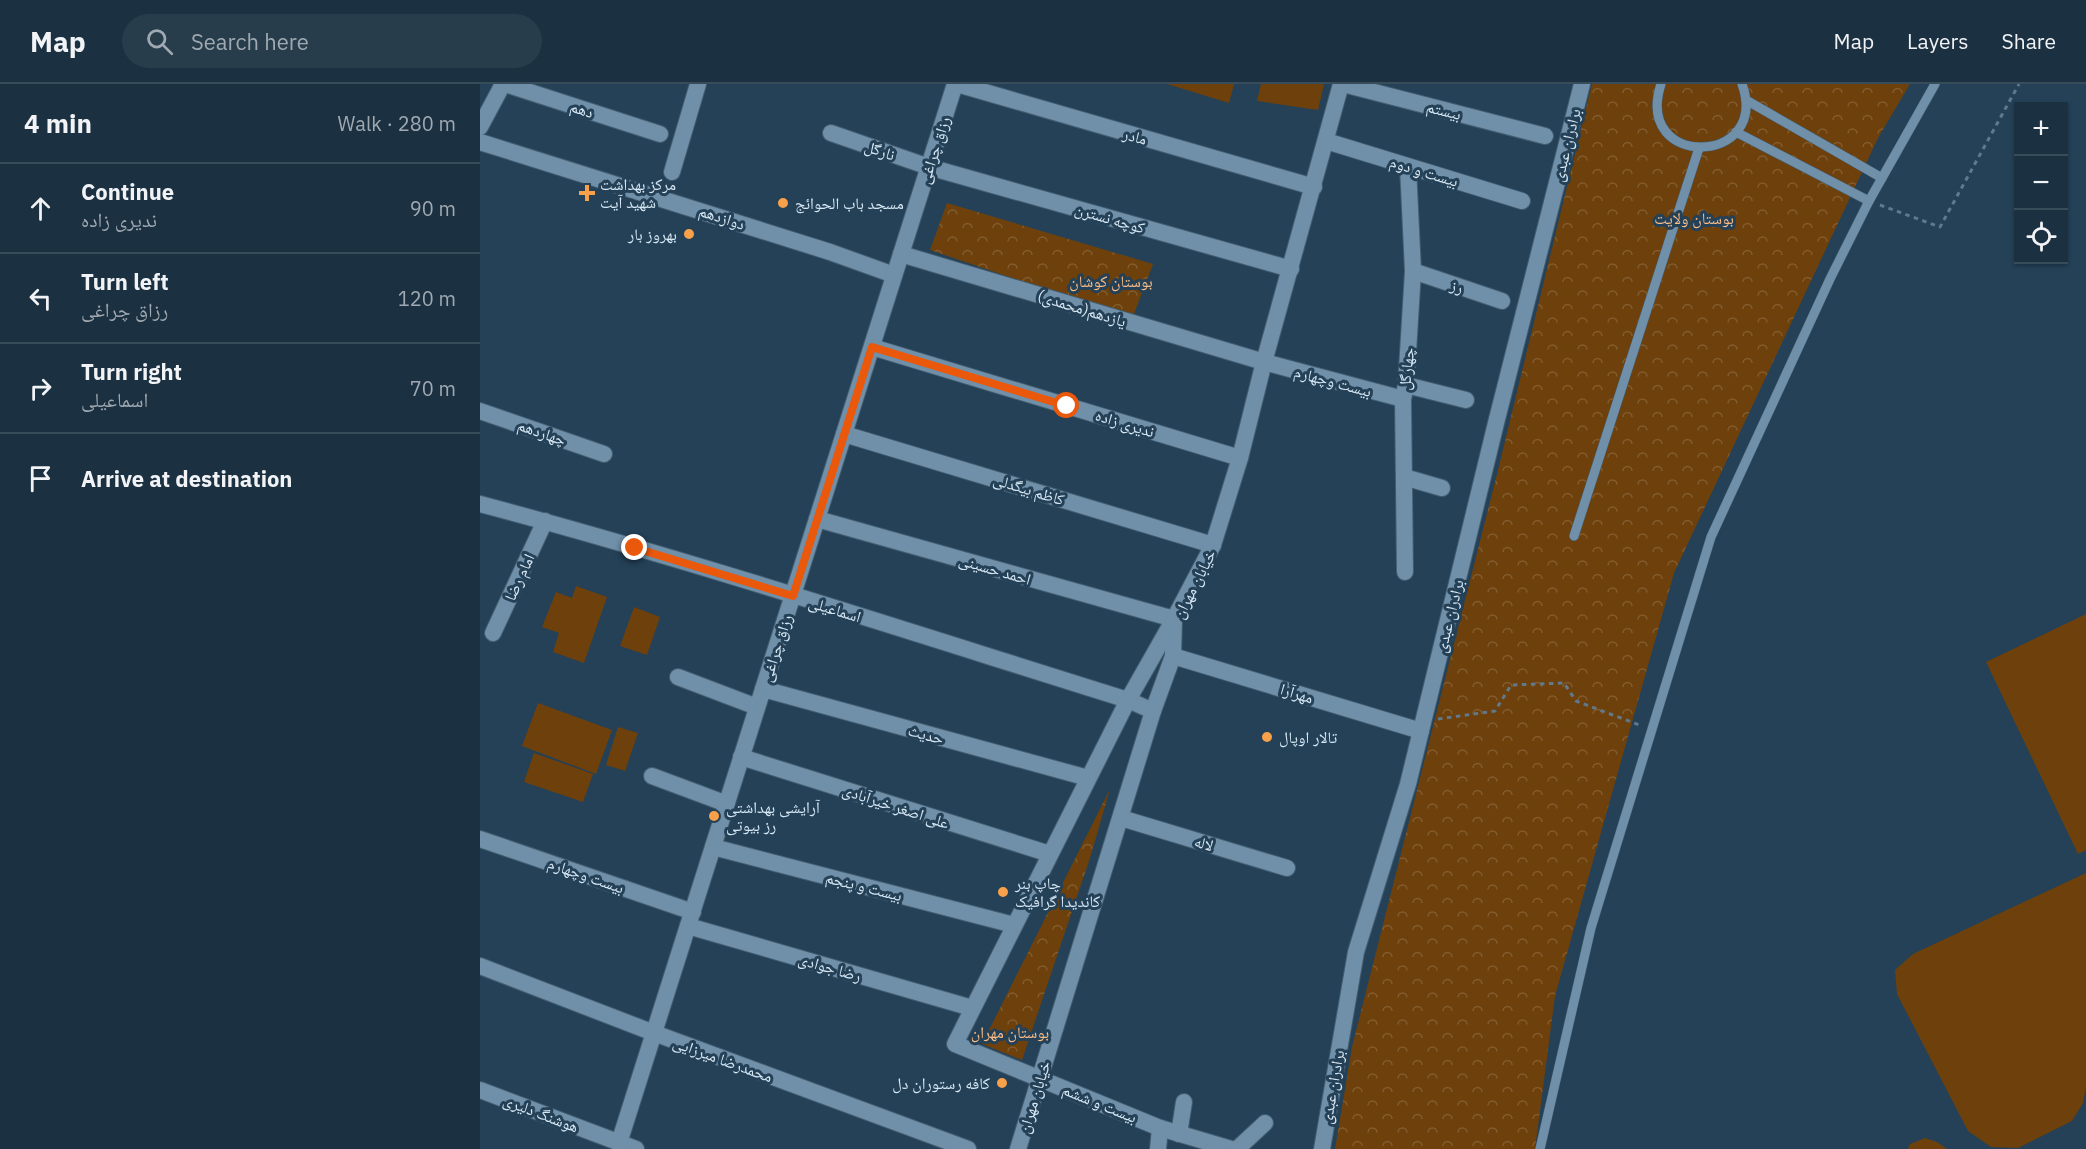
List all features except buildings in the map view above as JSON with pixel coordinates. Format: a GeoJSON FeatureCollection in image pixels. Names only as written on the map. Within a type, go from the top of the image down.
{"type":"FeatureCollection","features":[{"type":"Feature","properties":{"kind":"street"},"geometry":{"type":"LineString","coordinates":[[480,127],[504,84]]}},
{"type":"Feature","properties":{"kind":"street","name":"دهم"},"geometry":{"type":"LineString","coordinates":[[504,84],[660,134]]}},
{"type":"Feature","properties":{"kind":"street"},"geometry":{"type":"LineString","coordinates":[[672,172],[698,84]]}},
{"type":"Feature","properties":{"kind":"street","name":"رزاق چراغی"},"geometry":{"type":"LineString","coordinates":[[619,1143],[956,84]]}},
{"type":"Feature","properties":{"kind":"street","name":"مادر"},"geometry":{"type":"LineString","coordinates":[[956,84],[1314,187]]}},
{"type":"Feature","properties":{"kind":"street","name":"خیابان مهران"},"geometry":{"type":"LineString","coordinates":[[1018,1149],[1120,818],[1173,656],[1174,619],[1213,545],[1240,458],[1264,362],[1342,84]]}},
{"type":"Feature","properties":{"kind":"street","name":"بیستم"},"geometry":{"type":"LineString","coordinates":[[1342,84],[1545,136]]}},
{"type":"Feature","properties":{"kind":"street","name":"برادران عبدی"},"geometry":{"type":"LineString","coordinates":[[1322,1149],[1356,952],[1408,784],[1582,84]]}},
{"type":"Feature","properties":{"kind":"street","name":"نارگل"},"geometry":{"type":"LineString","coordinates":[[831,133],[929,167]]}},
{"type":"Feature","properties":{"kind":"street","name":"بیست و دوم"},"geometry":{"type":"LineString","coordinates":[[1326,141],[1522,201]]}},
{"type":"Feature","properties":{"kind":"street","name":"دوازدهم"},"geometry":{"type":"LineString","coordinates":[[480,142],[753,227],[894,275]]}},
{"type":"Feature","properties":{"kind":"street","name":"کوچه نسترن"},"geometry":{"type":"LineString","coordinates":[[929,167],[1291,269]]}},
{"type":"Feature","properties":{"kind":"street","name":"چهارگل"},"geometry":{"type":"LineString","coordinates":[[1405,572],[1405,392],[1413,271],[1408,167]]}},
{"type":"Feature","properties":{"kind":"street","name":"یازدهم(محمدی)"},"geometry":{"type":"LineString","coordinates":[[901,254],[1264,362]]}},
{"type":"Feature","properties":{"kind":"street","name":"رز"},"geometry":{"type":"LineString","coordinates":[[1413,271],[1502,301]]}},
{"type":"Feature","properties":{"kind":"street","name":"ندیری زاده"},"geometry":{"type":"LineString","coordinates":[[872,347],[1240,458]]}},
{"type":"Feature","properties":{"kind":"street","name":"بیست وچهارم"},"geometry":{"type":"LineString","coordinates":[[1264,362],[1405,392],[1466,400]]}},
{"type":"Feature","properties":{"kind":"street","name":"چهاردهم"},"geometry":{"type":"LineString","coordinates":[[480,411],[604,454]]}},
{"type":"Feature","properties":{"kind":"street","name":"کاظم بیگدلی"},"geometry":{"type":"LineString","coordinates":[[844,434],[1213,545]]}},
{"type":"Feature","properties":{"kind":"street"},"geometry":{"type":"LineString","coordinates":[[1404,477],[1442,488]]}},
{"type":"Feature","properties":{"kind":"street","name":"اسماعیلی"},"geometry":{"type":"LineString","coordinates":[[480,504],[545,521],[793,596],[1128,700],[1154,711]]}},
{"type":"Feature","properties":{"kind":"street","name":"احمد حسینی"},"geometry":{"type":"LineString","coordinates":[[817,519],[1174,619]]}},
{"type":"Feature","properties":{"kind":"street","name":"امام رضا"},"geometry":{"type":"LineString","coordinates":[[494,633],[545,521]]}},
{"type":"Feature","properties":{"kind":"street"},"geometry":{"type":"LineString","coordinates":[[972,1008],[1128,700],[1174,619]]}},
{"type":"Feature","properties":{"kind":"street","name":"مهرآرا"},"geometry":{"type":"LineString","coordinates":[[1173,656],[1420,731]]}},
{"type":"Feature","properties":{"kind":"street"},"geometry":{"type":"LineString","coordinates":[[678,677],[758,707]]}},
{"type":"Feature","properties":{"kind":"street","name":"حدیث"},"geometry":{"type":"LineString","coordinates":[[763,689],[1088,778]]}},
{"type":"Feature","properties":{"kind":"street","name":"علی اصغر خیرآبادی"},"geometry":{"type":"LineString","coordinates":[[741,757],[1050,854]]}},
{"type":"Feature","properties":{"kind":"street"},"geometry":{"type":"LineString","coordinates":[[652,776],[727,804]]}},
{"type":"Feature","properties":{"kind":"street","name":"لاله"},"geometry":{"type":"LineString","coordinates":[[1120,818],[1287,868]]}},
{"type":"Feature","properties":{"kind":"street","name":"بیست وچهارم"},"geometry":{"type":"LineString","coordinates":[[480,839],[690,919]]}},
{"type":"Feature","properties":{"kind":"street","name":"بیست و پنجم"},"geometry":{"type":"LineString","coordinates":[[713,848],[1014,925]]}},
{"type":"Feature","properties":{"kind":"street","name":"رضا جوادی"},"geometry":{"type":"LineString","coordinates":[[690,919],[972,1008]]}},
{"type":"Feature","properties":{"kind":"street","name":"محمدرضا میرزایی"},"geometry":{"type":"LineString","coordinates":[[480,966],[968,1149]]}},
{"type":"Feature","properties":{"kind":"street","name":"بیست و ششم"},"geometry":{"type":"LineString","coordinates":[[972,1008],[955,1044],[1160,1128],[1231,1149]]}},
{"type":"Feature","properties":{"kind":"street","name":"هوشنگ دلیری"},"geometry":{"type":"LineString","coordinates":[[480,1090],[636,1149]]}},
{"type":"Feature","properties":{"kind":"street"},"geometry":{"type":"LineString","coordinates":[[1179,1134],[1184,1102]]}},
{"type":"Feature","properties":{"kind":"street"},"geometry":{"type":"LineString","coordinates":[[1237,1149],[1265,1123]]}},
{"type":"Feature","properties":{"kind":"street"},"geometry":{"type":"LineString","coordinates":[[1158,1149],[1160,1128]]}},
{"type":"Feature","properties":{"kind":"lane"},"geometry":{"type":"LineString","coordinates":[[1661,84],[1657,96],[1657,111],[1662,125],[1671,137],[1684,145],[1699,148],[1714,147],[1728,140],[1736,132],[1745,115],[1746,100],[1742,84]]}},
{"type":"Feature","properties":{"kind":"lane"},"geometry":{"type":"LineString","coordinates":[[1540,1149],[1591,928],[1712,537],[1830,279],[1869,201],[1935,84]]}},
{"type":"Feature","properties":{"kind":"lane"},"geometry":{"type":"LineString","coordinates":[[1746,100],[1882,178]]}},
{"type":"Feature","properties":{"kind":"lane"},"geometry":{"type":"LineString","coordinates":[[1736,132],[1869,201]]}},
{"type":"Feature","properties":{"kind":"lane"},"geometry":{"type":"LineString","coordinates":[[1574,536],[1699,148]]}},
{"type":"Feature","properties":{"kind":"path"},"geometry":{"type":"LineString","coordinates":[[1869,201],[1940,227],[2019,84]]}},
{"type":"Feature","properties":{"kind":"path"},"geometry":{"type":"LineString","coordinates":[[1436,719],[1495,711],[1511,685],[1564,683],[1576,701],[1652,730]]}},
{"type":"Feature","properties":{"kind":"green space"},"geometry":{"type":"Polygon","coordinates":[[[1167,84],[1234,84],[1229,103],[1167,84]]]}},
{"type":"Feature","properties":{"kind":"green space"},"geometry":{"type":"Polygon","coordinates":[[[1261,84],[1324,84],[1318,110],[1257,101],[1261,84]]]}},
{"type":"Feature","properties":{"kind":"green space","name":"بوستان ولایت"},"geometry":{"type":"Polygon","coordinates":[[[1592,84],[1910,84],[1878,138],[1674,573],[1555,996],[1535,1149],[1335,1149],[1352,1047],[1498,470],[1592,84]]]}},
{"type":"Feature","properties":{"kind":"green space","name":"بوستان کوشان"},"geometry":{"type":"Polygon","coordinates":[[[947,203],[1153,264],[1132,319],[930,250],[947,203]]]}},
{"type":"Feature","properties":{"kind":"green space"},"geometry":{"type":"Polygon","coordinates":[[[576,586],[607,597],[584,663],[553,652],[559,633],[542,627],[556,592],[572,598],[576,586]]]}},
{"type":"Feature","properties":{"kind":"green space"},"geometry":{"type":"Polygon","coordinates":[[[634,607],[660,617],[647,655],[620,646],[634,607]]]}},
{"type":"Feature","properties":{"kind":"green space"},"geometry":{"type":"Polygon","coordinates":[[[2086,614],[2086,850],[2078,854],[1986,662],[2086,614]]]}},
{"type":"Feature","properties":{"kind":"green space"},"geometry":{"type":"Polygon","coordinates":[[[538,703],[612,730],[596,774],[522,746],[538,703]]]}},
{"type":"Feature","properties":{"kind":"green space"},"geometry":{"type":"Polygon","coordinates":[[[618,727],[638,733],[625,771],[606,765],[618,727]]]}},
{"type":"Feature","properties":{"kind":"green space"},"geometry":{"type":"Polygon","coordinates":[[[534,753],[593,774],[583,802],[524,782],[534,753]]]}},
{"type":"Feature","properties":{"kind":"green space","name":"بوستان مهران"},"geometry":{"type":"Polygon","coordinates":[[[1110,789],[1090,858],[1022,1060],[982,1044],[1110,789]]]}},
{"type":"Feature","properties":{"kind":"green space"},"geometry":{"type":"Polygon","coordinates":[[[2086,873],[2086,1087],[2083,1103],[2072,1121],[2018,1148],[1991,1147],[1968,1131],[1897,994],[1895,970],[1913,954],[2086,873]]]}},
{"type":"Feature","properties":{"kind":"green space"},"geometry":{"type":"Polygon","coordinates":[[[1925,1138],[1947,1149],[1908,1149],[1910,1144],[1925,1138]]]}},
{"type":"Feature","properties":{"kind":"place","name":"مرکز بهداشت شهید آیت"},"geometry":{"type":"Point","coordinates":[587,193]}},
{"type":"Feature","properties":{"kind":"place","name":"مسجد باب الحوائج"},"geometry":{"type":"Point","coordinates":[783,203]}},
{"type":"Feature","properties":{"kind":"place","name":"بهروز بار"},"geometry":{"type":"Point","coordinates":[689,234]}},
{"type":"Feature","properties":{"kind":"place","name":"تالار اوپال"},"geometry":{"type":"Point","coordinates":[1267,737]}},
{"type":"Feature","properties":{"kind":"place","name":"آرایشی بهداشتی رز بیوتی"},"geometry":{"type":"Point","coordinates":[714,816]}},
{"type":"Feature","properties":{"kind":"place","name":"چاپ بنر کاندیدا گرافیک"},"geometry":{"type":"Point","coordinates":[1003,892]}},
{"type":"Feature","properties":{"kind":"place","name":"کافه رستوران دل"},"geometry":{"type":"Point","coordinates":[1002,1083]}},
{"type":"Feature","properties":{"kind":"route"},"geometry":{"type":"LineString","coordinates":[[635,548],[793,596],[872,347],[1067,406]]}}]}
